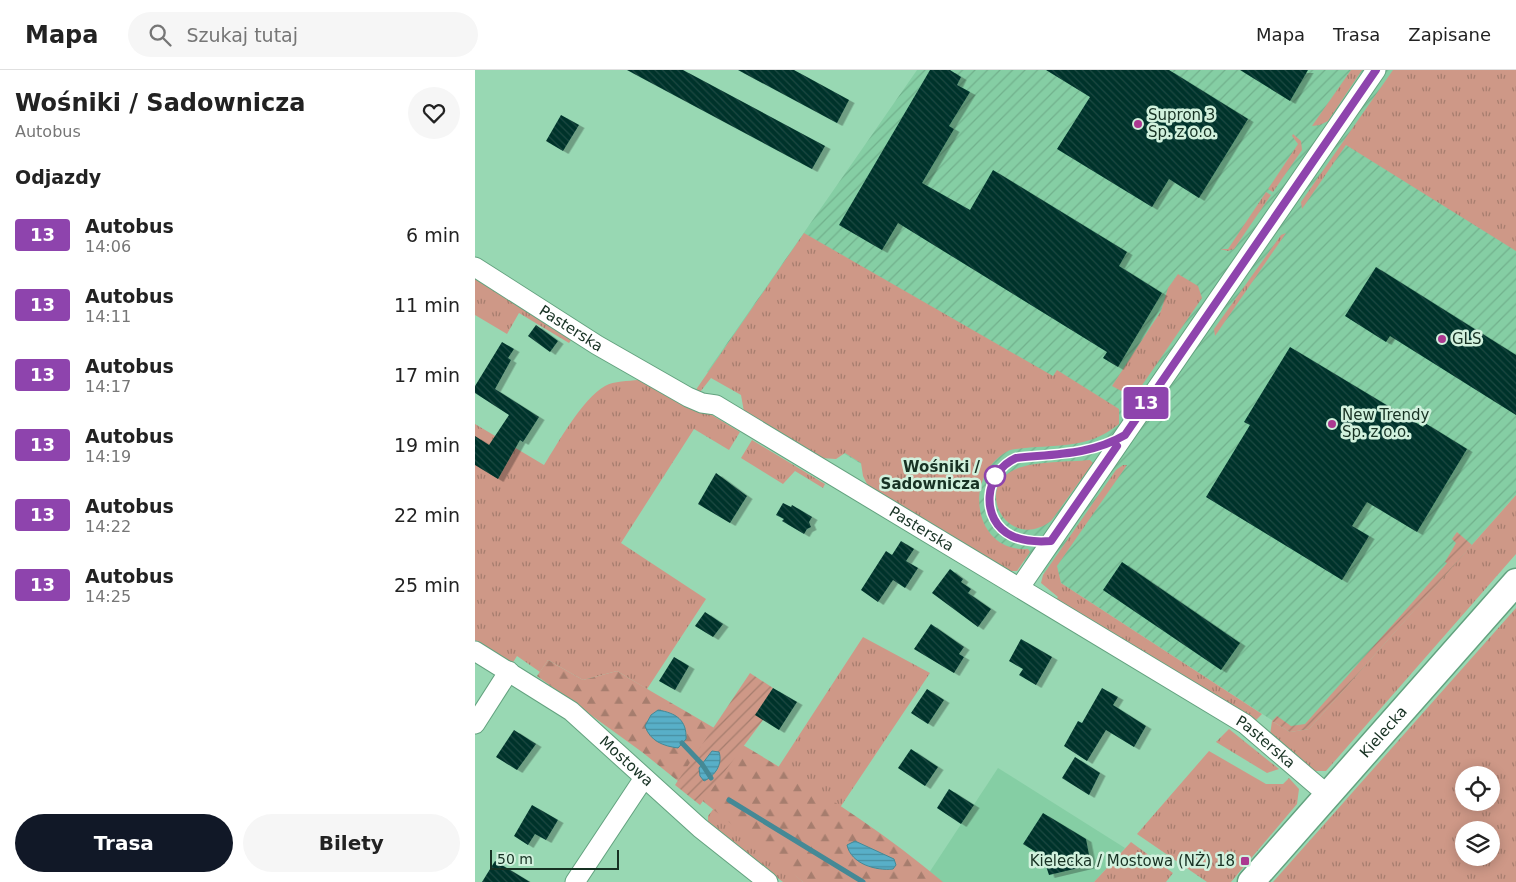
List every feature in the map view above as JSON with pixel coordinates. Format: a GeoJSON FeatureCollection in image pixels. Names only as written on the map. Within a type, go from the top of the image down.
{"type":"FeatureCollection","features":[{"type":"Feature","properties":{"kind":"main road","name":"Kielecka"},"geometry":{"type":"LineString","coordinates":[[1251,882],[1329,796],[1516,582]]}},
{"type":"Feature","properties":{"kind":"street"},"geometry":{"type":"LineString","coordinates":[[1020,587],[1376,70]]}},
{"type":"Feature","properties":{"kind":"street","name":"Pasterska"},"geometry":{"type":"LineString","coordinates":[[475,267],[597,344],[688,397],[702,403],[716,405],[1245,724],[1329,796]]}},
{"type":"Feature","properties":{"kind":"street","name":"Mostowa"},"geometry":{"type":"LineString","coordinates":[[475,651],[571,711],[643,778],[768,882]]}},
{"type":"Feature","properties":{"kind":"street"},"geometry":{"type":"LineString","coordinates":[[475,724],[509,671]]}},
{"type":"Feature","properties":{"kind":"street"},"geometry":{"type":"LineString","coordinates":[[575,882],[643,778]]}},
{"type":"Feature","properties":{"kind":"shaded area"},"geometry":{"type":"Polygon","coordinates":[[[917,70],[1516,70],[1516,495],[1309,729],[1290,732],[1061,583],[707,372],[917,70]]]}},
{"type":"Feature","properties":{"kind":"shaded area"},"geometry":{"type":"Polygon","coordinates":[[[998,768],[1125,848],[1094,882],[923,882],[998,768]]]}},
{"type":"Feature","properties":{"kind":"green space"},"geometry":{"type":"Polygon","coordinates":[[[1351,70],[1362,70],[1328,121],[1312,126],[1351,70]]]}},
{"type":"Feature","properties":{"kind":"green space"},"geometry":{"type":"Polygon","coordinates":[[[1393,70],[1516,70],[1516,251],[1346,145],[1302,209],[1301,202],[1393,70]]]}},
{"type":"Feature","properties":{"kind":"green space"},"geometry":{"type":"Polygon","coordinates":[[[1293,134],[1301,141],[1302,150],[1273,192],[1268,189],[1298,144],[1292,136],[1293,134]]]}},
{"type":"Feature","properties":{"kind":"green space"},"geometry":{"type":"Polygon","coordinates":[[[1266,192],[1271,195],[1234,249],[1228,251],[1220,249],[1228,249],[1266,192]]]}},
{"type":"Feature","properties":{"kind":"green space"},"geometry":{"type":"Polygon","coordinates":[[[804,233],[1053,376],[1057,370],[1119,409],[1119,424],[1106,433],[1080,443],[1010,450],[994,461],[984,476],[980,493],[980,510],[985,526],[995,539],[1009,547],[1028,549],[1030,552],[1017,571],[1006,571],[869,488],[863,476],[861,463],[845,453],[836,459],[821,458],[744,412],[741,395],[711,378],[697,396],[693,394],[804,233]]]}},
{"type":"Feature","properties":{"kind":"green space"},"geometry":{"type":"Polygon","coordinates":[[[1286,233],[1215,336],[1214,329],[1281,235],[1286,233]]]}},
{"type":"Feature","properties":{"kind":"green space"},"geometry":{"type":"Polygon","coordinates":[[[1178,274],[1198,286],[1202,298],[1136,394],[1127,394],[1112,386],[1161,311],[1168,288],[1178,274]]]}},
{"type":"Feature","properties":{"kind":"green space"},"geometry":{"type":"Polygon","coordinates":[[[475,278],[574,336],[569,343],[519,313],[507,334],[475,315],[475,278]]]}},
{"type":"Feature","properties":{"kind":"green space"},"geometry":{"type":"Polygon","coordinates":[[[645,381],[702,409],[740,432],[729,450],[694,429],[621,543],[706,599],[647,689],[617,671],[583,680],[548,660],[540,672],[517,656],[512,664],[475,640],[475,424],[544,465],[571,422],[596,392],[613,383],[645,381]]]}},
{"type":"Feature","properties":{"kind":"green space"},"geometry":{"type":"Polygon","coordinates":[[[752,440],[825,484],[823,488],[795,471],[783,484],[741,458],[752,440]]]}},
{"type":"Feature","properties":{"kind":"green space"},"geometry":{"type":"Polygon","coordinates":[[[1090,460],[1093,463],[1051,521],[1035,529],[1021,529],[1009,523],[1001,514],[996,502],[997,489],[1003,478],[1016,469],[1042,463],[1090,460]]]}},
{"type":"Feature","properties":{"kind":"green space"},"geometry":{"type":"Polygon","coordinates":[[[1123,465],[1127,465],[1057,566],[1061,583],[1262,714],[1255,721],[1055,601],[1058,597],[1041,583],[1043,575],[1116,470],[1123,465]]]}},
{"type":"Feature","properties":{"kind":"green space"},"geometry":{"type":"Polygon","coordinates":[[[1516,495],[1516,554],[1326,771],[1311,771],[1270,735],[1272,721],[1290,732],[1309,729],[1516,495]]]}},
{"type":"Feature","properties":{"kind":"green space"},"geometry":{"type":"Polygon","coordinates":[[[1457,532],[1472,545],[1309,729],[1290,732],[1272,721],[1277,716],[1291,726],[1305,724],[1447,563],[1445,562],[1456,543],[1452,539],[1457,532]]]}},
{"type":"Feature","properties":{"kind":"green space"},"geometry":{"type":"Polygon","coordinates":[[[1516,608],[1516,882],[1273,882],[1516,608]]]}},
{"type":"Feature","properties":{"kind":"green space"},"geometry":{"type":"Polygon","coordinates":[[[863,637],[930,673],[794,874],[803,882],[783,882],[708,825],[708,816],[742,772],[766,786],[863,637]]]}},
{"type":"Feature","properties":{"kind":"green space"},"geometry":{"type":"Polygon","coordinates":[[[548,660],[583,680],[617,671],[826,796],[906,852],[943,882],[803,882],[642,752],[537,676],[548,660]]]}},
{"type":"Feature","properties":{"kind":"green space"},"geometry":{"type":"Polygon","coordinates":[[[750,673],[773,688],[763,720],[700,805],[675,785],[750,673]]]}},
{"type":"Feature","properties":{"kind":"green space"},"geometry":{"type":"Polygon","coordinates":[[[1229,729],[1279,769],[1267,773],[1216,742],[1229,729]]]}},
{"type":"Feature","properties":{"kind":"green space"},"geometry":{"type":"Polygon","coordinates":[[[1209,751],[1266,784],[1283,784],[1289,778],[1299,789],[1297,804],[1231,882],[1207,882],[1137,834],[1209,751]]]}},
{"type":"Feature","properties":{"kind":"green space"},"geometry":{"type":"Polygon","coordinates":[[[1131,842],[1173,873],[1166,882],[1094,882],[1131,842]]]}},
{"type":"Feature","properties":{"kind":"water"},"geometry":{"type":"Polygon","coordinates":[[[658,710],[675,715],[685,727],[686,739],[678,748],[658,742],[647,731],[645,726],[651,715],[658,710]]]}},
{"type":"Feature","properties":{"kind":"water"},"geometry":{"type":"Polygon","coordinates":[[[712,751],[719,752],[719,765],[715,773],[704,781],[700,776],[699,768],[712,751]]]}},
{"type":"Feature","properties":{"kind":"water"},"geometry":{"type":"Polygon","coordinates":[[[855,841],[894,859],[896,865],[893,869],[879,869],[865,865],[849,852],[847,845],[855,841]]]}},
{"type":"Feature","properties":{"kind":"building"},"geometry":{"type":"Polygon","coordinates":[[[627,70],[683,70],[825,146],[812,169],[627,70]]]}},
{"type":"Feature","properties":{"kind":"building"},"geometry":{"type":"Polygon","coordinates":[[[738,70],[794,70],[849,100],[837,123],[738,70]]]}},
{"type":"Feature","properties":{"kind":"building"},"geometry":{"type":"Polygon","coordinates":[[[930,70],[950,70],[961,77],[957,85],[970,92],[949,126],[954,129],[922,183],[970,210],[993,170],[1127,252],[1119,266],[1162,293],[1118,367],[1103,358],[1107,352],[898,223],[882,250],[839,225],[930,70]]]}},
{"type":"Feature","properties":{"kind":"building","name":"Supron 3 Sp. z o.o."},"geometry":{"type":"Polygon","coordinates":[[[1046,70],[1169,70],[1248,119],[1199,198],[1169,179],[1152,207],[1057,149],[1090,97],[1046,70]]]}},
{"type":"Feature","properties":{"kind":"building"},"geometry":{"type":"Polygon","coordinates":[[[1240,70],[1308,70],[1290,101],[1240,70]]]}},
{"type":"Feature","properties":{"kind":"building"},"geometry":{"type":"Polygon","coordinates":[[[561,115],[579,125],[563,151],[546,141],[561,115]]]}},
{"type":"Feature","properties":{"kind":"building","name":"GLS"},"geometry":{"type":"Polygon","coordinates":[[[1376,267],[1516,355],[1516,415],[1390,336],[1386,342],[1345,316],[1376,267]]]}},
{"type":"Feature","properties":{"kind":"building"},"geometry":{"type":"Polygon","coordinates":[[[536,325],[558,341],[550,352],[528,336],[536,325]]]}},
{"type":"Feature","properties":{"kind":"building"},"geometry":{"type":"Polygon","coordinates":[[[502,342],[514,349],[508,358],[511,360],[495,389],[539,417],[523,442],[520,440],[498,479],[475,465],[475,436],[489,445],[509,415],[475,393],[475,386],[502,342]]]}},
{"type":"Feature","properties":{"kind":"building"},"geometry":{"type":"Polygon","coordinates":[[[1290,347],[1423,427],[1425,423],[1467,449],[1417,532],[1367,502],[1352,526],[1369,536],[1342,580],[1206,497],[1250,425],[1244,422],[1290,347]]]}},
{"type":"Feature","properties":{"kind":"building"},"geometry":{"type":"Polygon","coordinates":[[[716,473],[747,496],[730,523],[698,504],[716,473]]]}},
{"type":"Feature","properties":{"kind":"building"},"geometry":{"type":"Polygon","coordinates":[[[783,503],[791,507],[792,505],[812,517],[809,522],[811,527],[804,534],[782,521],[784,519],[776,515],[783,503]]]}},
{"type":"Feature","properties":{"kind":"building"},"geometry":{"type":"Polygon","coordinates":[[[901,541],[914,549],[906,561],[918,568],[905,588],[893,580],[878,602],[861,590],[886,551],[892,555],[901,541]]]}},
{"type":"Feature","properties":{"kind":"building"},"geometry":{"type":"Polygon","coordinates":[[[1122,562],[1240,643],[1221,670],[1103,590],[1122,562]]]}},
{"type":"Feature","properties":{"kind":"building"},"geometry":{"type":"Polygon","coordinates":[[[950,569],[963,579],[961,582],[971,589],[968,593],[991,609],[978,627],[932,593],[950,569]]]}},
{"type":"Feature","properties":{"kind":"building"},"geometry":{"type":"Polygon","coordinates":[[[705,612],[723,624],[713,637],[695,626],[705,612]]]}},
{"type":"Feature","properties":{"kind":"building"},"geometry":{"type":"Polygon","coordinates":[[[931,624],[964,647],[959,654],[964,657],[954,673],[914,649],[931,624]]]}},
{"type":"Feature","properties":{"kind":"building"},"geometry":{"type":"Polygon","coordinates":[[[1021,639],[1052,657],[1036,685],[1019,675],[1023,669],[1009,661],[1021,639]]]}},
{"type":"Feature","properties":{"kind":"building"},"geometry":{"type":"Polygon","coordinates":[[[674,657],[689,666],[675,690],[659,681],[674,657]]]}},
{"type":"Feature","properties":{"kind":"building"},"geometry":{"type":"Polygon","coordinates":[[[773,688],[797,702],[779,730],[755,715],[773,688]]]}},
{"type":"Feature","properties":{"kind":"building"},"geometry":{"type":"Polygon","coordinates":[[[1102,688],[1118,697],[1113,705],[1146,726],[1134,747],[1106,730],[1087,761],[1064,746],[1078,721],[1082,723],[1102,688]]]}},
{"type":"Feature","properties":{"kind":"building"},"geometry":{"type":"Polygon","coordinates":[[[927,689],[944,700],[928,724],[911,713],[927,689]]]}},
{"type":"Feature","properties":{"kind":"building"},"geometry":{"type":"Polygon","coordinates":[[[514,730],[536,744],[517,770],[496,757],[514,730]]]}},
{"type":"Feature","properties":{"kind":"building"},"geometry":{"type":"Polygon","coordinates":[[[911,749],[938,767],[925,786],[898,768],[911,749]]]}},
{"type":"Feature","properties":{"kind":"building"},"geometry":{"type":"Polygon","coordinates":[[[1075,757],[1100,773],[1089,795],[1062,778],[1075,757]]]}},
{"type":"Feature","properties":{"kind":"building"},"geometry":{"type":"Polygon","coordinates":[[[949,789],[974,805],[961,824],[937,808],[949,789]]]}},
{"type":"Feature","properties":{"kind":"building"},"geometry":{"type":"Polygon","coordinates":[[[532,805],[558,820],[546,840],[535,834],[528,845],[514,836],[532,805]]]}},
{"type":"Feature","properties":{"kind":"building"},"geometry":{"type":"Polygon","coordinates":[[[1043,813],[1086,839],[1091,865],[1049,875],[1046,866],[1049,860],[1023,844],[1043,813]]]}},
{"type":"Feature","properties":{"kind":"building"},"geometry":{"type":"Polygon","coordinates":[[[495,861],[530,882],[482,882],[495,861]]]}},
{"type":"Feature","properties":{"kind":"waterway"},"geometry":{"type":"LineString","coordinates":[[682,743],[702,764],[711,778]]}},
{"type":"Feature","properties":{"kind":"waterway"},"geometry":{"type":"LineString","coordinates":[[729,800],[863,882]]}},
{"type":"Feature","properties":{"kind":"bus line","name":"13"},"geometry":{"type":"LineString","coordinates":[[1117,446],[1051,541],[1035,542],[1023,540],[1012,536],[997,524],[989,506],[989,496],[995,476],[999,469],[1007,462],[1016,458],[1090,450],[1109,444],[1125,435],[1376,70]]}},
{"type":"Feature","properties":{"kind":"place","name":"Supron 3 Sp. z o.o."},"geometry":{"type":"Point","coordinates":[1138,124]}},
{"type":"Feature","properties":{"kind":"place","name":"GLS"},"geometry":{"type":"Point","coordinates":[1442,339]}},
{"type":"Feature","properties":{"kind":"place","name":"New Trendy Sp. z o.o."},"geometry":{"type":"Point","coordinates":[1332,424]}},
{"type":"Feature","properties":{"kind":"place","name":"Wośniki / Sadownicza"},"geometry":{"type":"Point","coordinates":[995,476]}},
{"type":"Feature","properties":{"kind":"place","name":"Kielecka / Mostowa (NŻ) 18"},"geometry":{"type":"Point","coordinates":[1245,861]}}]}
